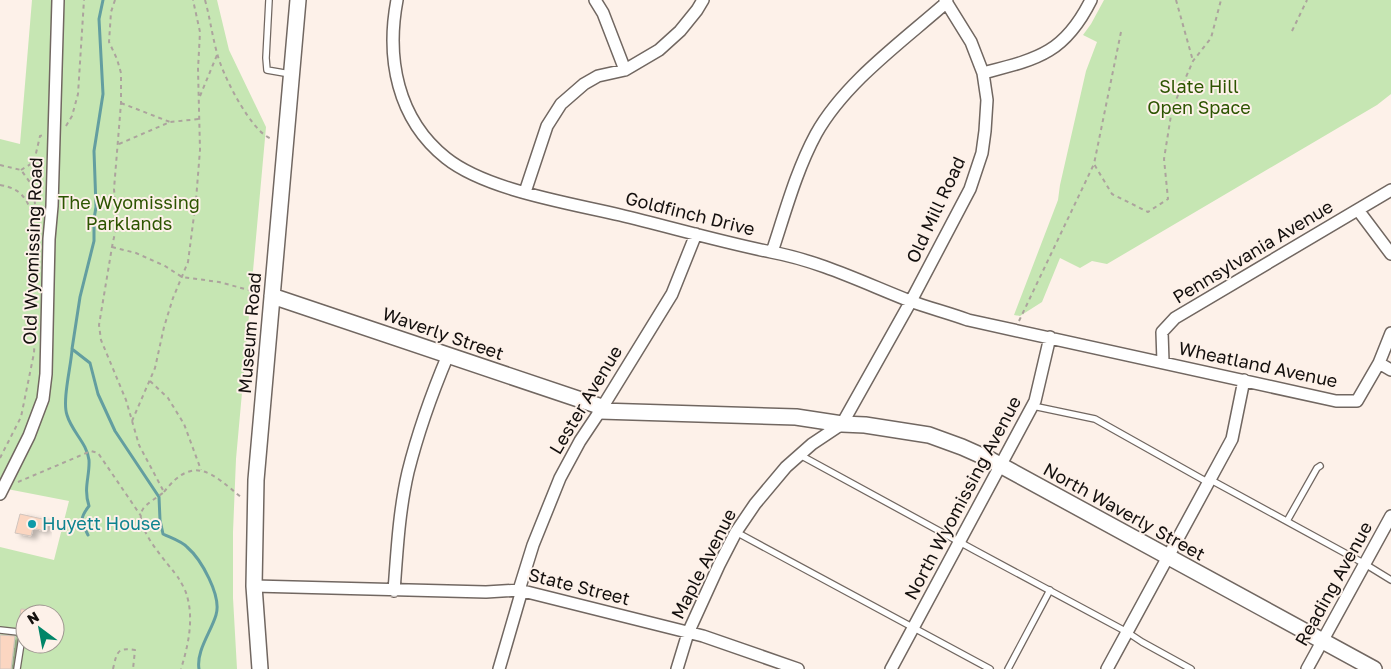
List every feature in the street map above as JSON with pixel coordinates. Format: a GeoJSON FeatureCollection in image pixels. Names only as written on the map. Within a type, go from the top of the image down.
{"type":"FeatureCollection","features":[{"type":"Feature","properties":{"kind":"street","name":"Old Wyomissing Road"},"geometry":{"type":"LineString","coordinates":[[1,491],[31,430],[42,399],[46,374],[58,0]]}},
{"type":"Feature","properties":{"kind":"street","name":"Museum Road"},"geometry":{"type":"LineString","coordinates":[[260,669],[254,586],[255,510],[298,0]]}},
{"type":"Feature","properties":{"kind":"street","name":"Goldfinch Drive"},"geometry":{"type":"LineString","coordinates":[[397,0],[392,35],[393,61],[400,91],[416,125],[433,146],[454,164],[476,177],[525,192],[772,252],[840,272],[911,301],[968,320],[1095,347]]}},
{"type":"Feature","properties":{"kind":"street"},"geometry":{"type":"LineString","coordinates":[[595,0],[603,13],[624,70]]}},
{"type":"Feature","properties":{"kind":"street"},"geometry":{"type":"LineString","coordinates":[[525,192],[547,126],[561,104],[584,84],[598,76],[624,70],[659,50],[689,21],[703,0]]}},
{"type":"Feature","properties":{"kind":"street"},"geometry":{"type":"LineString","coordinates":[[983,73],[1030,61],[1049,50],[1065,38],[1079,23],[1091,0]]}},
{"type":"Feature","properties":{"kind":"street"},"geometry":{"type":"LineString","coordinates":[[772,252],[804,159],[837,103],[864,75],[946,1]]}},
{"type":"Feature","properties":{"kind":"street","name":"Old Mill Road"},"geometry":{"type":"LineString","coordinates":[[842,424],[911,301],[970,189],[982,153],[987,100],[983,73],[971,42],[946,1]]}},
{"type":"Feature","properties":{"kind":"street","name":"Pennsylvania Avenue"},"geometry":{"type":"LineString","coordinates":[[1163,362],[1162,332],[1175,318],[1391,190]]}},
{"type":"Feature","properties":{"kind":"street"},"geometry":{"type":"LineString","coordinates":[[1358,210],[1391,254]]}},
{"type":"Feature","properties":{"kind":"street","name":"Lester Avenue"},"geometry":{"type":"LineString","coordinates":[[499,669],[533,545],[560,478],[580,441],[672,294],[696,234]]}},
{"type":"Feature","properties":{"kind":"street","name":"Waverly Street"},"geometry":{"type":"LineString","coordinates":[[272,296],[601,409],[796,417],[842,424]]}},
{"type":"Feature","properties":{"kind":"street"},"geometry":{"type":"LineString","coordinates":[[1391,333],[1379,363],[1391,370]]}},
{"type":"Feature","properties":{"kind":"street","name":"North Wyomissing Avenue"},"geometry":{"type":"LineString","coordinates":[[891,669],[1032,406],[1039,389],[1050,338]]}},
{"type":"Feature","properties":{"kind":"street","name":"Wheatland Avenue"},"geometry":{"type":"LineString","coordinates":[[1095,347],[1336,401],[1357,401],[1379,363]]}},
{"type":"Feature","properties":{"kind":"street"},"geometry":{"type":"LineString","coordinates":[[394,591],[398,532],[408,473],[422,424],[448,355]]}},
{"type":"Feature","properties":{"kind":"street"},"geometry":{"type":"LineString","coordinates":[[1107,669],[1232,439],[1244,380]]}},
{"type":"Feature","properties":{"kind":"street","name":"Maple Avenue"},"geometry":{"type":"LineString","coordinates":[[677,669],[688,632],[718,565],[736,532],[770,485],[800,454],[842,424]]}},
{"type":"Feature","properties":{"kind":"street","name":"North Waverly Street"},"geometry":{"type":"LineString","coordinates":[[842,424],[874,426],[929,435],[962,447],[1001,466],[1374,669]]}},
{"type":"Feature","properties":{"kind":"street","name":"Reading Avenue"},"geometry":{"type":"LineString","coordinates":[[1307,669],[1391,516]]}},
{"type":"Feature","properties":{"kind":"street","name":"State Street"},"geometry":{"type":"LineString","coordinates":[[254,586],[394,591],[486,592],[520,590],[688,632],[798,669]]}},
{"type":"Feature","properties":{"kind":"lane"},"geometry":{"type":"LineString","coordinates":[[269,0],[267,70],[292,74]]}},
{"type":"Feature","properties":{"kind":"lane"},"geometry":{"type":"LineString","coordinates":[[1032,406],[1095,419],[1287,521],[1391,580]]}},
{"type":"Feature","properties":{"kind":"lane"},"geometry":{"type":"LineString","coordinates":[[800,454],[1127,632],[1191,669]]}},
{"type":"Feature","properties":{"kind":"lane"},"geometry":{"type":"LineString","coordinates":[[1287,521],[1317,468],[1320,466]]}},
{"type":"Feature","properties":{"kind":"lane"},"geometry":{"type":"LineString","coordinates":[[736,532],[990,669]]}},
{"type":"Feature","properties":{"kind":"lane"},"geometry":{"type":"LineString","coordinates":[[1008,669],[1050,590]]}},
{"type":"Feature","properties":{"kind":"lane"},"geometry":{"type":"LineString","coordinates":[[0,630],[18,632],[22,636],[17,669]]}},
{"type":"Feature","properties":{"kind":"path"},"geometry":{"type":"LineString","coordinates":[[21,170],[34,162],[40,136],[65,127],[72,116],[78,94],[84,0]]}},
{"type":"Feature","properties":{"kind":"path"},"geometry":{"type":"LineString","coordinates":[[115,0],[111,12],[109,42],[121,73],[121,103],[114,189],[117,223],[99,325],[101,340],[126,400],[140,445],[164,493]]}},
{"type":"Feature","properties":{"kind":"path"},"geometry":{"type":"LineString","coordinates":[[132,420],[155,368],[170,305],[188,262],[200,150],[198,69],[200,32],[193,0]]}},
{"type":"Feature","properties":{"kind":"path"},"geometry":{"type":"LineString","coordinates":[[205,0],[211,20],[217,55],[224,72],[250,119],[261,133],[285,149]]}},
{"type":"Feature","properties":{"kind":"path"},"geometry":{"type":"LineString","coordinates":[[1176,0],[1193,61]]}},
{"type":"Feature","properties":{"kind":"path"},"geometry":{"type":"LineString","coordinates":[[1094,164],[1112,194],[1148,212],[1168,199],[1164,159],[1172,109],[1193,61],[1211,38],[1222,0]]}},
{"type":"Feature","properties":{"kind":"path"},"geometry":{"type":"LineString","coordinates":[[1292,31],[1307,0]]}},
{"type":"Feature","properties":{"kind":"path"},"geometry":{"type":"LineString","coordinates":[[1015,330],[1094,164],[1121,32]]}},
{"type":"Feature","properties":{"kind":"path"},"geometry":{"type":"LineString","coordinates":[[199,98],[217,55]]}},
{"type":"Feature","properties":{"kind":"path"},"geometry":{"type":"LineString","coordinates":[[121,103],[170,122]]}},
{"type":"Feature","properties":{"kind":"path"},"geometry":{"type":"LineString","coordinates":[[118,144],[170,122],[199,119]]}},
{"type":"Feature","properties":{"kind":"path"},"geometry":{"type":"LineString","coordinates":[[0,165],[21,170],[34,188],[37,242]]}},
{"type":"Feature","properties":{"kind":"path"},"geometry":{"type":"LineString","coordinates":[[0,185],[14,188],[25,198],[36,222]]}},
{"type":"Feature","properties":{"kind":"path"},"geometry":{"type":"LineString","coordinates":[[112,247],[136,253],[165,266],[182,277],[219,282],[272,296]]}},
{"type":"Feature","properties":{"kind":"path"},"geometry":{"type":"LineString","coordinates":[[0,458],[21,417],[34,353],[35,326]]}},
{"type":"Feature","properties":{"kind":"path"},"geometry":{"type":"LineString","coordinates":[[150,381],[168,398],[184,424],[201,470]]}},
{"type":"Feature","properties":{"kind":"path"},"geometry":{"type":"LineString","coordinates":[[1,491],[84,453],[91,451],[98,453],[141,516],[146,532],[155,549],[179,579],[187,596],[190,628],[181,669]]}},
{"type":"Feature","properties":{"kind":"path"},"geometry":{"type":"LineString","coordinates":[[141,516],[143,509],[164,493],[177,478],[196,469],[210,472],[255,510]]}},
{"type":"Feature","properties":{"kind":"path"},"geometry":{"type":"LineString","coordinates":[[113,669],[116,655],[125,648],[136,650],[133,669]]}},
{"type":"Feature","properties":{"kind":"green space","name":"The Wyomissing Parklands"},"geometry":{"type":"Polygon","coordinates":[[[32,0],[217,0],[229,50],[266,127],[236,459],[233,598],[237,669],[0,669],[0,547],[54,560],[69,501],[2,488],[0,494],[0,139],[20,144],[32,0]]]}},
{"type":"Feature","properties":{"kind":"green space","name":"Slate Hill Open Space"},"geometry":{"type":"Polygon","coordinates":[[[1104,0],[1391,0],[1391,94],[1377,105],[1107,264],[1092,261],[1080,268],[1060,258],[1042,302],[1020,316],[1014,315],[1058,200],[1086,71],[1097,42],[1083,35],[1104,0]]]}},
{"type":"Feature","properties":{"kind":"building","name":"Huyett House"},"geometry":{"type":"Polygon","coordinates":[[[20,514],[47,520],[44,531],[33,528],[31,536],[15,533],[20,514]]]}},
{"type":"Feature","properties":{"kind":"building"},"geometry":{"type":"Polygon","coordinates":[[[0,635],[15,636],[11,669],[0,669],[0,635]]]}},
{"type":"Feature","properties":{"kind":"waterway"},"geometry":{"type":"LineString","coordinates":[[103,0],[99,19],[103,94],[94,151],[96,207],[94,241],[80,297],[72,349],[90,363],[98,394],[115,431],[159,497],[163,534],[182,543],[193,553],[204,569],[213,588],[216,598],[216,615],[202,648],[199,669]]}},
{"type":"Feature","properties":{"kind":"waterway"},"geometry":{"type":"LineString","coordinates":[[72,350],[66,392],[66,409],[69,421],[88,454],[87,500],[89,506],[82,517],[88,535]]}},
{"type":"Feature","properties":{"kind":"place","name":"Huyett House"},"geometry":{"type":"Point","coordinates":[32,524]}}]}
